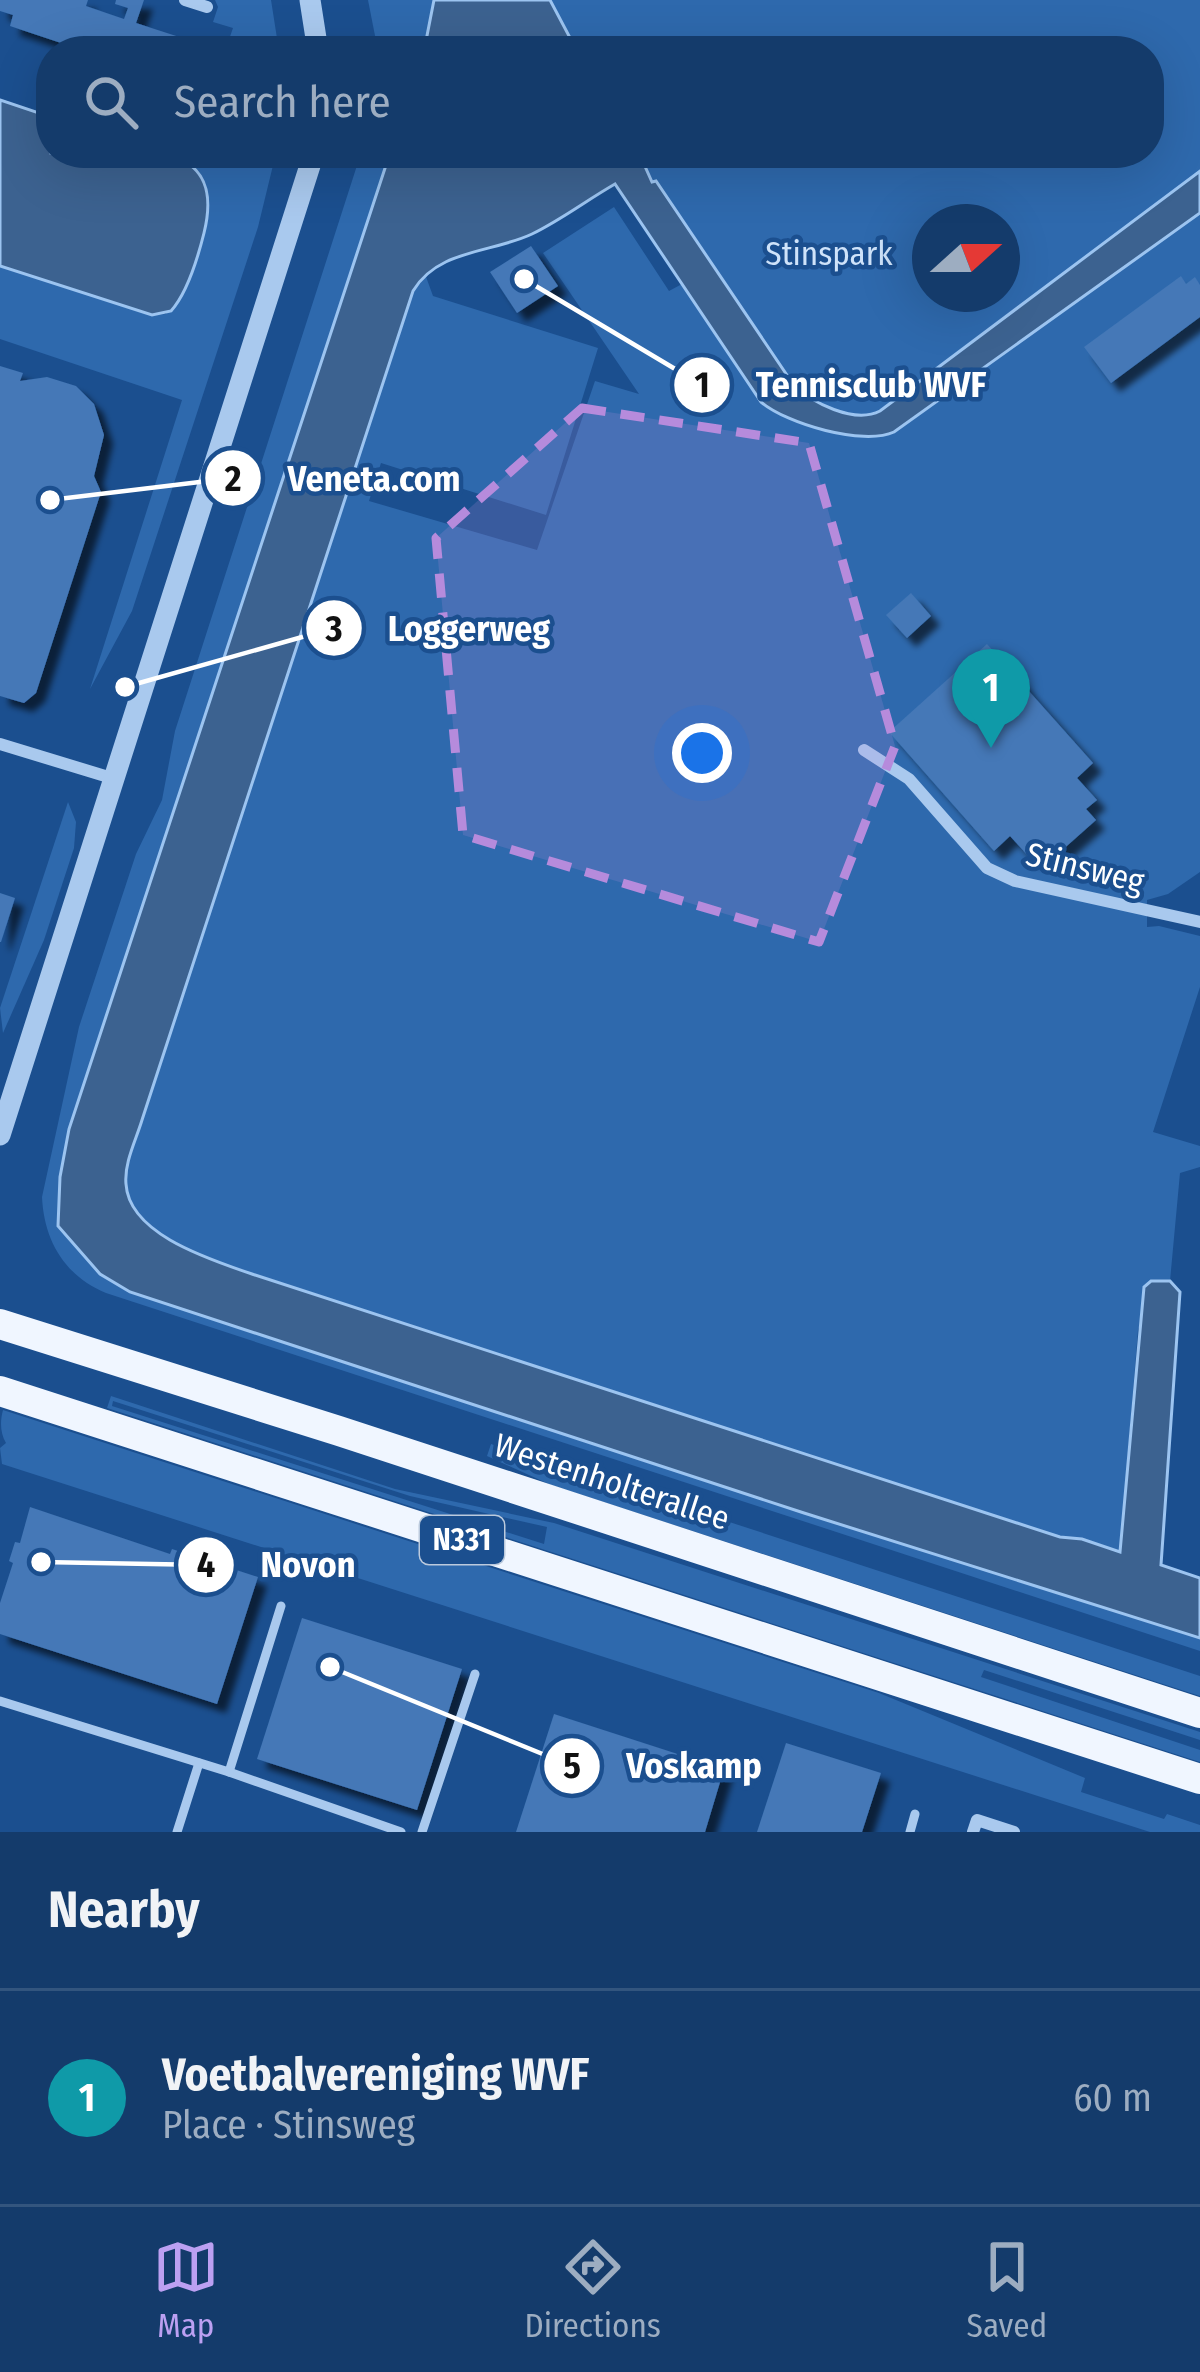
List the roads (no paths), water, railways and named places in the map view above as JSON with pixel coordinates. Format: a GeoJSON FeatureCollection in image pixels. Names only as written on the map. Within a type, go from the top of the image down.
{"type":"FeatureCollection","features":[{"type":"Feature","properties":{"kind":"main road","name":"Westenholterallee"},"geometry":{"type":"LineString","coordinates":[[0,1324],[1200,1713]]}},
{"type":"Feature","properties":{"kind":"main road","name":"N331"},"geometry":{"type":"LineString","coordinates":[[0,1391],[1200,1779]]}},
{"type":"Feature","properties":{"kind":"street"},"geometry":{"type":"LineString","coordinates":[[185,0],[207,7]]}},
{"type":"Feature","properties":{"kind":"street"},"geometry":{"type":"LineString","coordinates":[[310,0],[316,36]]}},
{"type":"Feature","properties":{"kind":"street"},"geometry":{"type":"LineString","coordinates":[[0,1135],[309,168]]}},
{"type":"Feature","properties":{"kind":"street"},"geometry":{"type":"LineString","coordinates":[[0,744],[115,779]]}},
{"type":"Feature","properties":{"kind":"street","name":"Stinsweg"},"geometry":{"type":"LineString","coordinates":[[864,750],[909,779],[987,868],[1015,881],[1200,922]]}},
{"type":"Feature","properties":{"kind":"street"},"geometry":{"type":"LineString","coordinates":[[973,1832],[977,1820],[1014,1832]]}},
{"type":"Feature","properties":{"kind":"lane"},"geometry":{"type":"LineString","coordinates":[[229,1772],[281,1606]]}},
{"type":"Feature","properties":{"kind":"lane"},"geometry":{"type":"LineString","coordinates":[[422,1832],[475,1674]]}},
{"type":"Feature","properties":{"kind":"lane"},"geometry":{"type":"LineString","coordinates":[[0,1701],[229,1772],[401,1832]]}},
{"type":"Feature","properties":{"kind":"lane"},"geometry":{"type":"LineString","coordinates":[[177,1832],[199,1763]]}},
{"type":"Feature","properties":{"kind":"lane"},"geometry":{"type":"LineString","coordinates":[[910,1832],[915,1814]]}},
{"type":"Feature","properties":{"kind":"place","name":"Tennisclub WVF"},"geometry":{"type":"Point","coordinates":[524,279]}},
{"type":"Feature","properties":{"kind":"place","name":"Veneta.com"},"geometry":{"type":"Point","coordinates":[50,500]}},
{"type":"Feature","properties":{"kind":"place","name":"Loggerweg"},"geometry":{"type":"Point","coordinates":[125,687]}},
{"type":"Feature","properties":{"kind":"place","name":"Voetbalvereniging WVF"},"geometry":{"type":"Point","coordinates":[991,748]}},
{"type":"Feature","properties":{"kind":"place","name":"Novon"},"geometry":{"type":"Point","coordinates":[41,1562]}},
{"type":"Feature","properties":{"kind":"place","name":"Voskamp"},"geometry":{"type":"Point","coordinates":[330,1667]}},
{"type":"Feature","properties":{"kind":"park label","name":"Stinspark"},"geometry":{"type":"Point","coordinates":[829,254]}}]}
